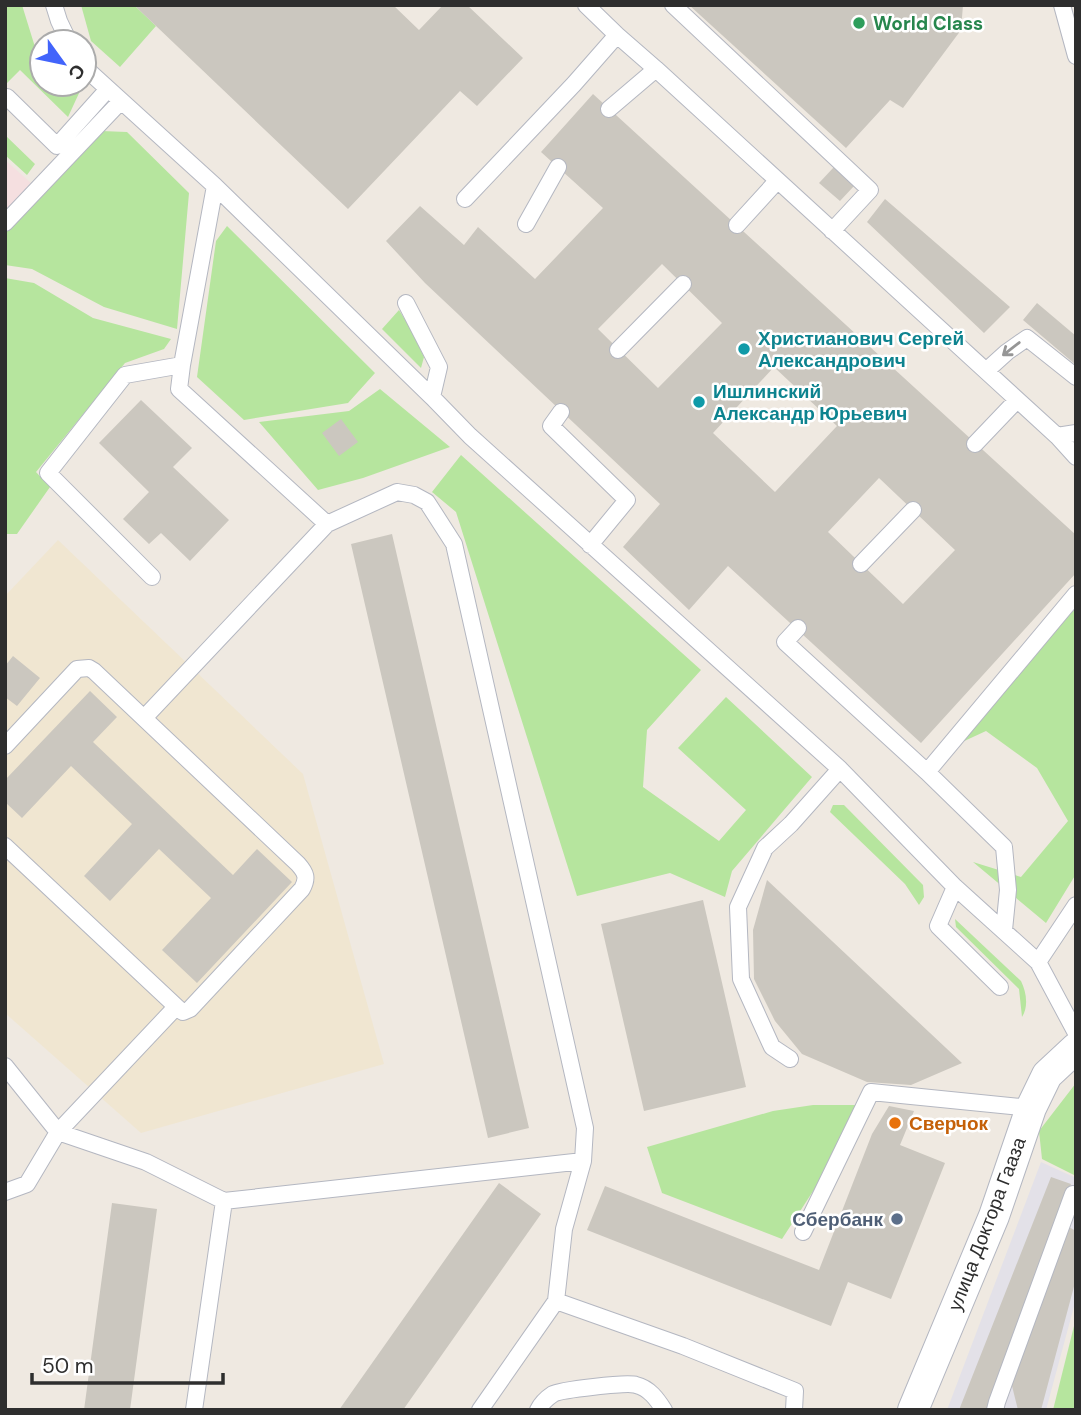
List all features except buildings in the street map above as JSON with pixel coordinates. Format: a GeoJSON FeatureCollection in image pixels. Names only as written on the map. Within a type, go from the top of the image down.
{"type":"FeatureCollection","features":[{"type":"Feature","properties":{"kind":"street","name":"улица Доктора Гааза"},"geometry":{"type":"LineString","coordinates":[[913,1410],[994,1216],[1031,1108],[1047,1075],[1076,1048]]}},
{"type":"Feature","properties":{"kind":"lane"},"geometry":{"type":"LineString","coordinates":[[54,5],[62,28]]}},
{"type":"Feature","properties":{"kind":"lane"},"geometry":{"type":"LineString","coordinates":[[586,5],[1057,436],[1076,457]]}},
{"type":"Feature","properties":{"kind":"lane"},"geometry":{"type":"LineString","coordinates":[[673,5],[870,191],[832,231]]}},
{"type":"Feature","properties":{"kind":"lane"},"geometry":{"type":"LineString","coordinates":[[1062,5],[1076,56]]}},
{"type":"Feature","properties":{"kind":"lane"},"geometry":{"type":"LineString","coordinates":[[465,199],[617,35]]}},
{"type":"Feature","properties":{"kind":"lane"},"geometry":{"type":"LineString","coordinates":[[610,109],[656,69]]}},
{"type":"Feature","properties":{"kind":"lane"},"geometry":{"type":"LineString","coordinates":[[98,80],[215,186],[470,436],[839,769],[955,887],[1038,962],[1076,1033]]}},
{"type":"Feature","properties":{"kind":"lane"},"geometry":{"type":"LineString","coordinates":[[7,97],[57,146],[108,89]]}},
{"type":"Feature","properties":{"kind":"lane"},"geometry":{"type":"LineString","coordinates":[[5,223],[121,101]]}},
{"type":"Feature","properties":{"kind":"lane"},"geometry":{"type":"LineString","coordinates":[[526,224],[558,167]]}},
{"type":"Feature","properties":{"kind":"lane"},"geometry":{"type":"LineString","coordinates":[[737,225],[777,181]]}},
{"type":"Feature","properties":{"kind":"lane"},"geometry":{"type":"LineString","coordinates":[[215,186],[179,389],[327,524]]}},
{"type":"Feature","properties":{"kind":"lane"},"geometry":{"type":"LineString","coordinates":[[618,350],[682,284]]}},
{"type":"Feature","properties":{"kind":"lane"},"geometry":{"type":"LineString","coordinates":[[406,303],[439,367],[432,397]]}},
{"type":"Feature","properties":{"kind":"lane"},"geometry":{"type":"LineString","coordinates":[[986,372],[1027,338],[1076,377]]}},
{"type":"Feature","properties":{"kind":"lane"},"geometry":{"type":"LineString","coordinates":[[152,577],[48,473],[125,375],[182,365]]}},
{"type":"Feature","properties":{"kind":"lane"},"geometry":{"type":"LineString","coordinates":[[975,444],[1017,400]]}},
{"type":"Feature","properties":{"kind":"lane"},"geometry":{"type":"LineString","coordinates":[[561,412],[551,426],[627,500],[590,545]]}},
{"type":"Feature","properties":{"kind":"lane"},"geometry":{"type":"LineString","coordinates":[[1057,436],[1076,433]]}},
{"type":"Feature","properties":{"kind":"lane"},"geometry":{"type":"LineString","coordinates":[[144,718],[327,524],[397,492],[414,495],[427,502],[454,544],[585,1128],[583,1161],[565,1229],[556,1301],[480,1410]]}},
{"type":"Feature","properties":{"kind":"lane"},"geometry":{"type":"LineString","coordinates":[[861,564],[913,510]]}},
{"type":"Feature","properties":{"kind":"lane"},"geometry":{"type":"LineString","coordinates":[[927,772],[1076,594]]}},
{"type":"Feature","properties":{"kind":"lane"},"geometry":{"type":"LineString","coordinates":[[798,628],[785,642],[927,772],[1004,847],[1008,890],[1004,930]]}},
{"type":"Feature","properties":{"kind":"lane"},"geometry":{"type":"LineString","coordinates":[[5,746],[77,669],[89,668],[298,864],[305,871],[306,881],[302,890],[190,1009],[183,1012],[5,846]]}},
{"type":"Feature","properties":{"kind":"lane"},"geometry":{"type":"LineString","coordinates":[[790,1059],[772,1047],[741,979],[738,907],[765,848],[791,824],[839,769]]}},
{"type":"Feature","properties":{"kind":"lane"},"geometry":{"type":"LineString","coordinates":[[955,887],[939,926],[1000,987]]}},
{"type":"Feature","properties":{"kind":"lane"},"geometry":{"type":"LineString","coordinates":[[1038,962],[1076,905]]}},
{"type":"Feature","properties":{"kind":"lane"},"geometry":{"type":"LineString","coordinates":[[5,1192],[26,1184],[58,1132],[176,1007]]}},
{"type":"Feature","properties":{"kind":"lane"},"geometry":{"type":"LineString","coordinates":[[5,1066],[58,1132],[146,1162],[224,1201],[583,1161]]}},
{"type":"Feature","properties":{"kind":"lane"},"geometry":{"type":"LineString","coordinates":[[803,1231],[871,1092],[1031,1108]]}},
{"type":"Feature","properties":{"kind":"lane"},"geometry":{"type":"LineString","coordinates":[[995,1410],[1073,1194]]}},
{"type":"Feature","properties":{"kind":"lane"},"geometry":{"type":"LineString","coordinates":[[194,1410],[224,1201]]}},
{"type":"Feature","properties":{"kind":"lane"},"geometry":{"type":"LineString","coordinates":[[556,1301],[683,1346],[795,1391],[794,1410]]}},
{"type":"Feature","properties":{"kind":"lane"},"geometry":{"type":"LineString","coordinates":[[538,1410],[539,1405],[555,1393],[635,1384],[655,1396],[664,1410]]}},
{"type":"Feature","properties":{"kind":"shaded area"},"geometry":{"type":"Polygon","coordinates":[[[5,160],[32,184],[5,212],[5,160]]]}},
{"type":"Feature","properties":{"kind":"shaded area"},"geometry":{"type":"Polygon","coordinates":[[[58,540],[303,774],[384,1064],[141,1133],[5,1013],[5,596],[58,540]]]}},
{"type":"Feature","properties":{"kind":"shaded area"},"geometry":{"type":"Polygon","coordinates":[[[1041,1162],[1076,1178],[1076,1299],[1046,1410],[947,1410],[1041,1162]]]}},
{"type":"Feature","properties":{"kind":"green space"},"geometry":{"type":"Polygon","coordinates":[[[8,5],[22,5],[29,28],[28,78],[20,70],[5,85],[5,8],[8,5]]]}},
{"type":"Feature","properties":{"kind":"green space"},"geometry":{"type":"Polygon","coordinates":[[[81,5],[134,5],[156,26],[120,67],[98,47],[98,28],[87,28],[81,5]]]}},
{"type":"Feature","properties":{"kind":"green space"},"geometry":{"type":"Polygon","coordinates":[[[49,98],[77,98],[68,117],[49,98]]]}},
{"type":"Feature","properties":{"kind":"green space"},"geometry":{"type":"Polygon","coordinates":[[[101,131],[127,132],[189,193],[177,329],[104,307],[32,269],[5,265],[5,230],[101,131]]]}},
{"type":"Feature","properties":{"kind":"green space"},"geometry":{"type":"Polygon","coordinates":[[[5,135],[35,164],[27,175],[5,155],[5,135]]]}},
{"type":"Feature","properties":{"kind":"green space"},"geometry":{"type":"Polygon","coordinates":[[[227,226],[375,373],[348,403],[244,420],[197,377],[216,241],[227,226]]]}},
{"type":"Feature","properties":{"kind":"green space"},"geometry":{"type":"Polygon","coordinates":[[[5,278],[34,283],[93,318],[171,339],[164,349],[125,363],[36,472],[50,487],[17,534],[5,534],[5,278]]]}},
{"type":"Feature","properties":{"kind":"green space"},"geometry":{"type":"Polygon","coordinates":[[[399,310],[424,357],[421,368],[382,329],[399,310]]]}},
{"type":"Feature","properties":{"kind":"green space"},"geometry":{"type":"Polygon","coordinates":[[[380,389],[450,447],[363,478],[318,490],[259,422],[349,411],[380,389]]]}},
{"type":"Feature","properties":{"kind":"green space"},"geometry":{"type":"Polygon","coordinates":[[[461,455],[701,670],[647,730],[643,787],[719,841],[746,810],[678,748],[726,697],[812,777],[732,871],[725,897],[670,873],[577,896],[456,512],[432,492],[461,455]]]}},
{"type":"Feature","properties":{"kind":"green space"},"geometry":{"type":"Polygon","coordinates":[[[1076,608],[1076,874],[1046,923],[973,862],[1021,877],[1068,821],[1037,768],[986,731],[934,755],[1076,608]]]}},
{"type":"Feature","properties":{"kind":"green space"},"geometry":{"type":"Polygon","coordinates":[[[833,805],[844,805],[923,885],[924,897],[919,905],[905,884],[830,812],[833,805]]]}},
{"type":"Feature","properties":{"kind":"green space"},"geometry":{"type":"Polygon","coordinates":[[[955,919],[1021,981],[1026,999],[1022,1017],[1019,989],[956,927],[955,919]]]}},
{"type":"Feature","properties":{"kind":"green space"},"geometry":{"type":"Polygon","coordinates":[[[1076,1083],[1076,1176],[1042,1159],[1039,1131],[1076,1083]]]}},
{"type":"Feature","properties":{"kind":"green space"},"geometry":{"type":"Polygon","coordinates":[[[813,1105],[856,1105],[817,1185],[782,1239],[662,1193],[647,1147],[773,1111],[813,1105]]]}},
{"type":"Feature","properties":{"kind":"green space"},"geometry":{"type":"Polygon","coordinates":[[[1076,1318],[1074,1410],[1053,1410],[1076,1318]]]}},
{"type":"Feature","properties":{"kind":"place","name":"World Class"},"geometry":{"type":"Point","coordinates":[859,23]}},
{"type":"Feature","properties":{"kind":"place","name":"Христианович Сергей Александрович"},"geometry":{"type":"Point","coordinates":[744,349]}},
{"type":"Feature","properties":{"kind":"place","name":"Ишлинский Александр Юрьевич"},"geometry":{"type":"Point","coordinates":[699,402]}},
{"type":"Feature","properties":{"kind":"place","name":"Сверчок"},"geometry":{"type":"Point","coordinates":[895,1123]}},
{"type":"Feature","properties":{"kind":"place","name":"Сбербанк"},"geometry":{"type":"Point","coordinates":[897,1219]}}]}
